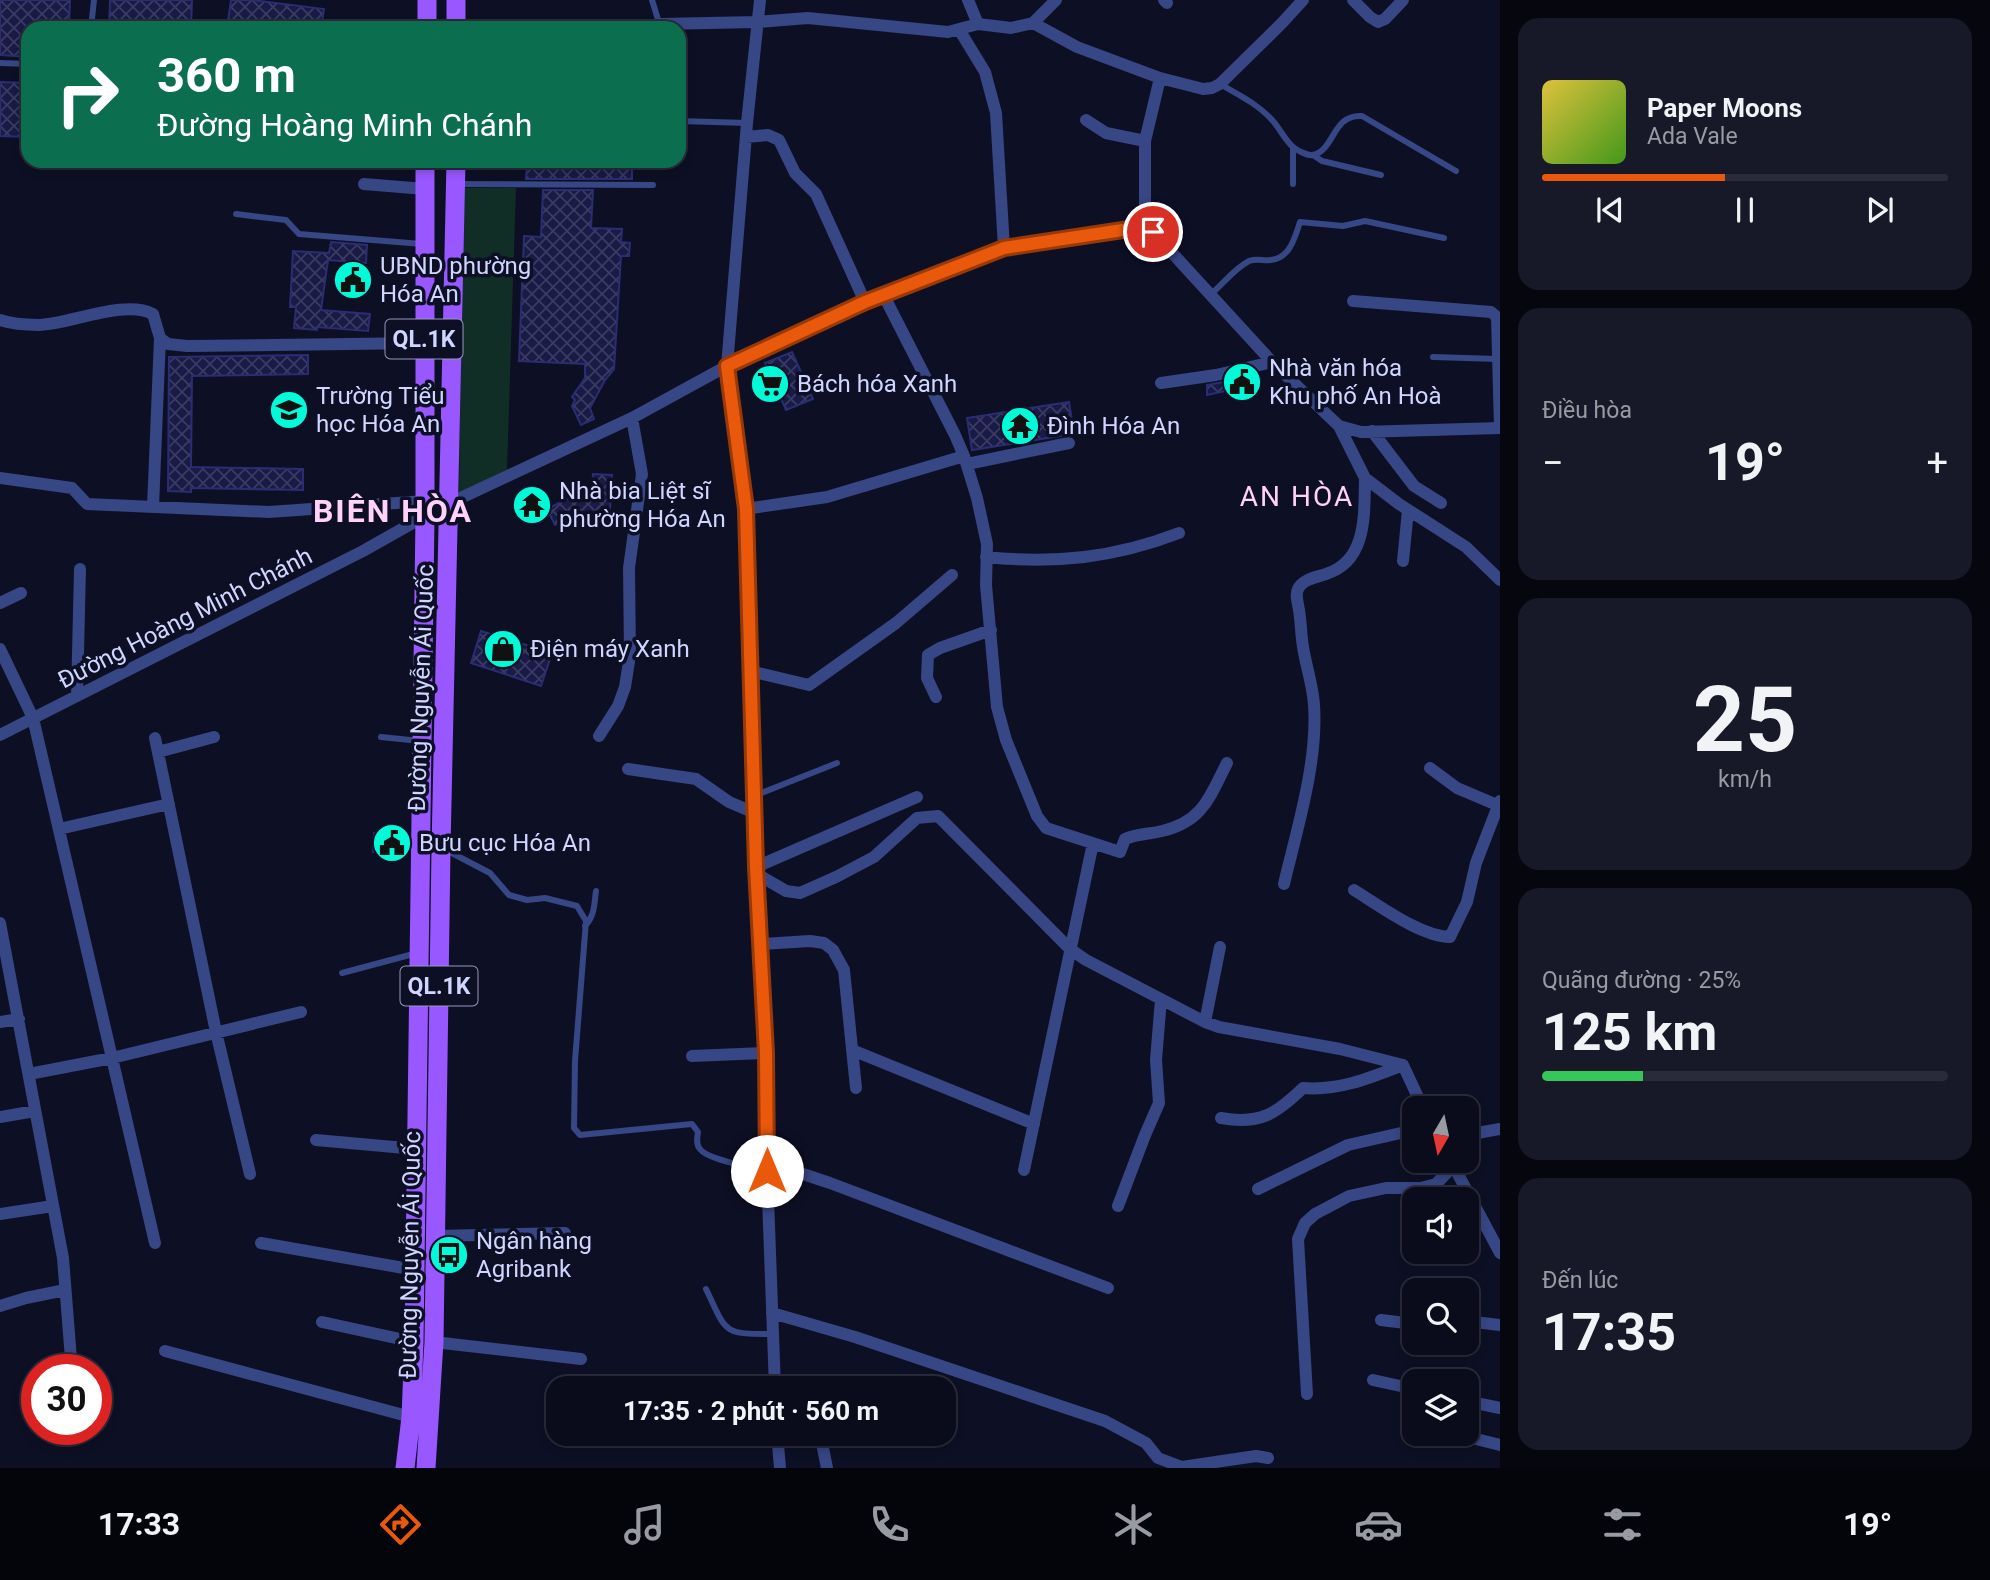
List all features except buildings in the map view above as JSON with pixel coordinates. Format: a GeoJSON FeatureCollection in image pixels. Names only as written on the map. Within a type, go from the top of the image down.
{"type":"FeatureCollection","features":[{"type":"Feature","properties":{"kind":"main road"},"geometry":{"type":"LineString","coordinates":[[427,0],[427,21]]}},
{"type":"Feature","properties":{"kind":"main road"},"geometry":{"type":"LineString","coordinates":[[456,0],[456,21]]}},
{"type":"Feature","properties":{"kind":"main road","name":"QL.1K"},"geometry":{"type":"LineString","coordinates":[[425,168],[425,509]]}},
{"type":"Feature","properties":{"kind":"main road","name":"Đường Nguyễn Ái Quốc"},"geometry":{"type":"LineString","coordinates":[[426,1468],[434,1342],[441,848],[456,168]]}},
{"type":"Feature","properties":{"kind":"main road"},"geometry":{"type":"LineString","coordinates":[[425,509],[450,503]]}},
{"type":"Feature","properties":{"kind":"main road","name":"Đường Nguyễn Ái Quốc"},"geometry":{"type":"LineString","coordinates":[[405,1468],[411,1417],[414,1342],[425,509]]}},
{"type":"Feature","properties":{"kind":"main road"},"geometry":{"type":"LineString","coordinates":[[415,1237],[436,1236]]}},
{"type":"Feature","properties":{"kind":"street"},"geometry":{"type":"LineString","coordinates":[[760,0],[746,130],[727,366],[746,509],[775,1376]]}},
{"type":"Feature","properties":{"kind":"street"},"geometry":{"type":"LineString","coordinates":[[968,0],[978,24]]}},
{"type":"Feature","properties":{"kind":"street"},"geometry":{"type":"LineString","coordinates":[[686,25],[808,18],[931,32],[960,30],[978,24],[1011,28],[1033,23],[1056,0]]}},
{"type":"Feature","properties":{"kind":"street"},"geometry":{"type":"LineString","coordinates":[[1033,23],[1077,47],[1160,78],[1203,89],[1220,84],[1303,0]]}},
{"type":"Feature","properties":{"kind":"street"},"geometry":{"type":"LineString","coordinates":[[1353,0],[1378,22],[1385,19],[1403,0]]}},
{"type":"Feature","properties":{"kind":"street"},"geometry":{"type":"LineString","coordinates":[[960,30],[985,72],[996,113],[1004,248]]}},
{"type":"Feature","properties":{"kind":"street"},"geometry":{"type":"LineString","coordinates":[[1145,229],[1146,141],[1160,78]]}},
{"type":"Feature","properties":{"kind":"street"},"geometry":{"type":"LineString","coordinates":[[1086,120],[1107,133],[1146,141]]}},
{"type":"Feature","properties":{"kind":"street"},"geometry":{"type":"LineString","coordinates":[[746,130],[779,140],[795,173],[816,194],[865,302]]}},
{"type":"Feature","properties":{"kind":"street"},"geometry":{"type":"LineString","coordinates":[[364,184],[425,189]]}},
{"type":"Feature","properties":{"kind":"street"},"geometry":{"type":"LineString","coordinates":[[450,503],[632,418],[727,366],[883,294],[1004,248],[1136,228],[1153,232],[1272,362],[1339,426],[1365,478],[1365,523],[1352,555],[1342,566],[1308,580],[1298,589],[1302,642],[1314,705],[1311,759],[1284,884]]}},
{"type":"Feature","properties":{"kind":"street"},"geometry":{"type":"LineString","coordinates":[[883,294],[966,460],[987,544],[990,630],[997,707],[1006,740],[1037,816],[1046,828],[1120,852],[1128,837],[1166,830],[1191,820],[1201,811],[1227,763]]}},
{"type":"Feature","properties":{"kind":"street"},"geometry":{"type":"LineString","coordinates":[[1339,426],[1361,432],[1500,428],[1497,313],[1353,301]]}},
{"type":"Feature","properties":{"kind":"street"},"geometry":{"type":"LineString","coordinates":[[0,320],[39,325],[120,310],[145,310],[153,314],[160,338],[153,507]]}},
{"type":"Feature","properties":{"kind":"street"},"geometry":{"type":"LineString","coordinates":[[160,338],[168,344],[187,346],[424,342]]}},
{"type":"Feature","properties":{"kind":"street"},"geometry":{"type":"LineString","coordinates":[[1161,383],[1216,375],[1272,362]]}},
{"type":"Feature","properties":{"kind":"street"},"geometry":{"type":"LineString","coordinates":[[599,736],[618,706],[625,687],[630,655],[629,568],[642,474],[632,418]]}},
{"type":"Feature","properties":{"kind":"street"},"geometry":{"type":"LineString","coordinates":[[1372,431],[1414,486],[1441,503]]}},
{"type":"Feature","properties":{"kind":"street"},"geometry":{"type":"LineString","coordinates":[[746,509],[827,497],[966,460],[1069,443]]}},
{"type":"Feature","properties":{"kind":"street"},"geometry":{"type":"LineString","coordinates":[[0,478],[72,488],[87,504],[270,512],[425,509]]}},
{"type":"Feature","properties":{"kind":"street"},"geometry":{"type":"LineString","coordinates":[[1365,478],[1408,510],[1466,547],[1500,580]]}},
{"type":"Feature","properties":{"kind":"street","name":"Đường Hoàng Minh Chánh"},"geometry":{"type":"LineString","coordinates":[[0,735],[363,551],[425,509]]}},
{"type":"Feature","properties":{"kind":"street"},"geometry":{"type":"LineString","coordinates":[[1403,561],[1408,510]]}},
{"type":"Feature","properties":{"kind":"street"},"geometry":{"type":"LineString","coordinates":[[986,557],[1038,561],[1094,557],[1155,542],[1179,533]]}},
{"type":"Feature","properties":{"kind":"street"},"geometry":{"type":"LineString","coordinates":[[77,696],[80,569]]}},
{"type":"Feature","properties":{"kind":"street"},"geometry":{"type":"LineString","coordinates":[[750,671],[809,685],[896,623],[952,575]]}},
{"type":"Feature","properties":{"kind":"street"},"geometry":{"type":"LineString","coordinates":[[0,603],[21,593]]}},
{"type":"Feature","properties":{"kind":"street"},"geometry":{"type":"LineString","coordinates":[[936,697],[927,678],[928,655],[990,630]]}},
{"type":"Feature","properties":{"kind":"street"},"geometry":{"type":"LineString","coordinates":[[0,649],[33,718],[155,1243]]}},
{"type":"Feature","properties":{"kind":"street"},"geometry":{"type":"LineString","coordinates":[[214,737],[157,745],[216,1032],[250,1174]]}},
{"type":"Feature","properties":{"kind":"street"},"geometry":{"type":"LineString","coordinates":[[1354,890],[1399,917],[1432,933],[1450,937],[1467,901],[1476,863],[1498,803],[1457,789],[1430,768]]}},
{"type":"Feature","properties":{"kind":"street"},"geometry":{"type":"LineString","coordinates":[[628,769],[696,779],[729,802],[755,813]]}},
{"type":"Feature","properties":{"kind":"street"},"geometry":{"type":"LineString","coordinates":[[756,871],[917,797]]}},
{"type":"Feature","properties":{"kind":"street"},"geometry":{"type":"LineString","coordinates":[[59,830],[169,804]]}},
{"type":"Feature","properties":{"kind":"street"},"geometry":{"type":"LineString","coordinates":[[756,871],[786,891],[800,892],[874,857],[917,818],[938,816],[1070,949],[1086,960],[1219,1027],[1340,1049],[1403,1065]]}},
{"type":"Feature","properties":{"kind":"street"},"geometry":{"type":"LineString","coordinates":[[1024,1170],[1093,843]]}},
{"type":"Feature","properties":{"kind":"street"},"geometry":{"type":"LineString","coordinates":[[0,922],[63,1258],[71,1354]]}},
{"type":"Feature","properties":{"kind":"street"},"geometry":{"type":"LineString","coordinates":[[761,944],[810,941],[824,943],[833,950],[844,970],[856,1088]]}},
{"type":"Feature","properties":{"kind":"street"},"geometry":{"type":"LineString","coordinates":[[1205,1021],[1220,947]]}},
{"type":"Feature","properties":{"kind":"street"},"geometry":{"type":"LineString","coordinates":[[1118,1206],[1159,1103],[1156,1060],[1161,999]]}},
{"type":"Feature","properties":{"kind":"street"},"geometry":{"type":"LineString","coordinates":[[29,1074],[112,1058],[301,1012]]}},
{"type":"Feature","properties":{"kind":"street"},"geometry":{"type":"LineString","coordinates":[[0,1022],[19,1019]]}},
{"type":"Feature","properties":{"kind":"street"},"geometry":{"type":"LineString","coordinates":[[852,1050],[1034,1124]]}},
{"type":"Feature","properties":{"kind":"street"},"geometry":{"type":"LineString","coordinates":[[692,1056],[766,1053]]}},
{"type":"Feature","properties":{"kind":"street"},"geometry":{"type":"LineString","coordinates":[[1403,1065],[1417,1096]]}},
{"type":"Feature","properties":{"kind":"street"},"geometry":{"type":"LineString","coordinates":[[1221,1118],[1240,1121],[1258,1119],[1281,1109],[1303,1088],[1323,1090],[1363,1081],[1403,1065]]}},
{"type":"Feature","properties":{"kind":"street"},"geometry":{"type":"LineString","coordinates":[[0,1117],[35,1111]]}},
{"type":"Feature","properties":{"kind":"street"},"geometry":{"type":"LineString","coordinates":[[1479,1133],[1500,1129]]}},
{"type":"Feature","properties":{"kind":"street"},"geometry":{"type":"LineString","coordinates":[[1258,1189],[1348,1145],[1402,1133]]}},
{"type":"Feature","properties":{"kind":"street"},"geometry":{"type":"LineString","coordinates":[[316,1140],[416,1149]]}},
{"type":"Feature","properties":{"kind":"street"},"geometry":{"type":"LineString","coordinates":[[767,1171],[797,1172],[830,1183],[1108,1288]]}},
{"type":"Feature","properties":{"kind":"street"},"geometry":{"type":"LineString","coordinates":[[1307,1394],[1298,1239],[1305,1223],[1315,1214],[1349,1196],[1386,1188],[1421,1188],[1436,1184],[1444,1173]]}},
{"type":"Feature","properties":{"kind":"street"},"geometry":{"type":"LineString","coordinates":[[1457,1173],[1500,1253]]}},
{"type":"Feature","properties":{"kind":"street"},"geometry":{"type":"LineString","coordinates":[[0,1214],[53,1206]]}},
{"type":"Feature","properties":{"kind":"street"},"geometry":{"type":"LineString","coordinates":[[436,1236],[565,1233]]}},
{"type":"Feature","properties":{"kind":"street"},"geometry":{"type":"LineString","coordinates":[[261,1243],[415,1270]]}},
{"type":"Feature","properties":{"kind":"street"},"geometry":{"type":"LineString","coordinates":[[0,1306],[65,1290]]}},
{"type":"Feature","properties":{"kind":"street"},"geometry":{"type":"LineString","coordinates":[[772,1313],[855,1337],[1105,1421],[1146,1443],[1158,1458],[1182,1467],[1256,1456],[1268,1458]]}},
{"type":"Feature","properties":{"kind":"street"},"geometry":{"type":"LineString","coordinates":[[1381,1321],[1402,1324]]}},
{"type":"Feature","properties":{"kind":"street"},"geometry":{"type":"LineString","coordinates":[[322,1322],[414,1342]]}},
{"type":"Feature","properties":{"kind":"street"},"geometry":{"type":"LineString","coordinates":[[1479,1323],[1500,1325]]}},
{"type":"Feature","properties":{"kind":"street"},"geometry":{"type":"LineString","coordinates":[[434,1342],[581,1359]]}},
{"type":"Feature","properties":{"kind":"street"},"geometry":{"type":"LineString","coordinates":[[165,1351],[411,1417]]}},
{"type":"Feature","properties":{"kind":"street"},"geometry":{"type":"LineString","coordinates":[[1373,1380],[1402,1386]]}},
{"type":"Feature","properties":{"kind":"street"},"geometry":{"type":"LineString","coordinates":[[1479,1404],[1500,1408]]}},
{"type":"Feature","properties":{"kind":"street"},"geometry":{"type":"LineString","coordinates":[[1479,1440],[1500,1445]]}},
{"type":"Feature","properties":{"kind":"street"},"geometry":{"type":"LineString","coordinates":[[778,1446],[780,1468]]}},
{"type":"Feature","properties":{"kind":"street"},"geometry":{"type":"LineString","coordinates":[[823,1446],[827,1468]]}},
{"type":"Feature","properties":{"kind":"lane"},"geometry":{"type":"LineString","coordinates":[[92,21],[94,0]]}},
{"type":"Feature","properties":{"kind":"lane"},"geometry":{"type":"LineString","coordinates":[[652,0],[658,21]]}},
{"type":"Feature","properties":{"kind":"lane"},"geometry":{"type":"LineString","coordinates":[[0,63],[21,64]]}},
{"type":"Feature","properties":{"kind":"lane"},"geometry":{"type":"LineString","coordinates":[[1220,84],[1255,104],[1275,122],[1293,147],[1322,161],[1381,175]]}},
{"type":"Feature","properties":{"kind":"lane"},"geometry":{"type":"LineString","coordinates":[[1313,155],[1324,149],[1345,120],[1362,116],[1456,171]]}},
{"type":"Feature","properties":{"kind":"lane"},"geometry":{"type":"LineString","coordinates":[[686,122],[746,130]]}},
{"type":"Feature","properties":{"kind":"lane"},"geometry":{"type":"LineString","coordinates":[[1293,147],[1293,184]]}},
{"type":"Feature","properties":{"kind":"lane"},"geometry":{"type":"LineString","coordinates":[[455,184],[653,185]]}},
{"type":"Feature","properties":{"kind":"lane"},"geometry":{"type":"LineString","coordinates":[[236,214],[286,220],[299,234],[424,244]]}},
{"type":"Feature","properties":{"kind":"lane"},"geometry":{"type":"LineString","coordinates":[[1210,295],[1246,263],[1254,259],[1270,260],[1285,254],[1292,245],[1300,222],[1343,226],[1365,221],[1444,238]]}},
{"type":"Feature","properties":{"kind":"lane"},"geometry":{"type":"LineString","coordinates":[[1433,357],[1498,359]]}},
{"type":"Feature","properties":{"kind":"lane"},"geometry":{"type":"LineString","coordinates":[[381,737],[422,742]]}},
{"type":"Feature","properties":{"kind":"lane"},"geometry":{"type":"LineString","coordinates":[[754,796],[837,763]]}},
{"type":"Feature","properties":{"kind":"lane"},"geometry":{"type":"LineString","coordinates":[[441,848],[490,873],[509,895],[517,899],[545,898],[577,906],[584,914],[575,1061],[574,1128],[580,1135],[692,1124],[698,1132],[700,1150],[709,1156],[767,1171]]}},
{"type":"Feature","properties":{"kind":"lane"},"geometry":{"type":"LineString","coordinates":[[585,926],[593,914],[596,891]]}},
{"type":"Feature","properties":{"kind":"lane"},"geometry":{"type":"LineString","coordinates":[[342,973],[419,953]]}},
{"type":"Feature","properties":{"kind":"lane"},"geometry":{"type":"LineString","coordinates":[[706,1289],[723,1325],[729,1330],[741,1334],[774,1334]]}},
{"type":"Feature","properties":{"kind":"green space"},"geometry":{"type":"Polygon","coordinates":[[[463,188],[516,188],[507,470],[459,493],[463,188]]]}},
{"type":"Feature","properties":{"kind":"place","name":"UBND phường Hóa An"},"geometry":{"type":"Point","coordinates":[353,280]}},
{"type":"Feature","properties":{"kind":"place","name":"Nhà văn hóa Khu phố An Hoà"},"geometry":{"type":"Point","coordinates":[1242,382]}},
{"type":"Feature","properties":{"kind":"place","name":"Bách hóa Xanh"},"geometry":{"type":"Point","coordinates":[770,384]}},
{"type":"Feature","properties":{"kind":"place","name":"Trường Tiểu học Hóa An"},"geometry":{"type":"Point","coordinates":[289,410]}},
{"type":"Feature","properties":{"kind":"place","name":"Đình Hóa An"},"geometry":{"type":"Point","coordinates":[1020,426]}},
{"type":"Feature","properties":{"kind":"place","name":"Nhà bia Liệt sĩ phường Hóa An"},"geometry":{"type":"Point","coordinates":[532,505]}},
{"type":"Feature","properties":{"kind":"place","name":"Điện máy Xanh"},"geometry":{"type":"Point","coordinates":[503,649]}},
{"type":"Feature","properties":{"kind":"place","name":"Bưu cục Hóa An"},"geometry":{"type":"Point","coordinates":[392,843]}},
{"type":"Feature","properties":{"kind":"place","name":"Ngân hàng Agribank"},"geometry":{"type":"Point","coordinates":[449,1255]}},
{"type":"Feature","properties":{"kind":"district","name":"AN HÒA"},"geometry":{"type":"Point","coordinates":[1297,496]}},
{"type":"Feature","properties":{"kind":"district","name":"BIÊN HÒA"},"geometry":{"type":"Point","coordinates":[393,511]}},
{"type":"Feature","properties":{"kind":"route"},"geometry":{"type":"LineString","coordinates":[[767,1171],[766,1053],[756,867],[746,509],[727,366],[865,302],[1004,248],[1136,228],[1153,232]]}}]}
